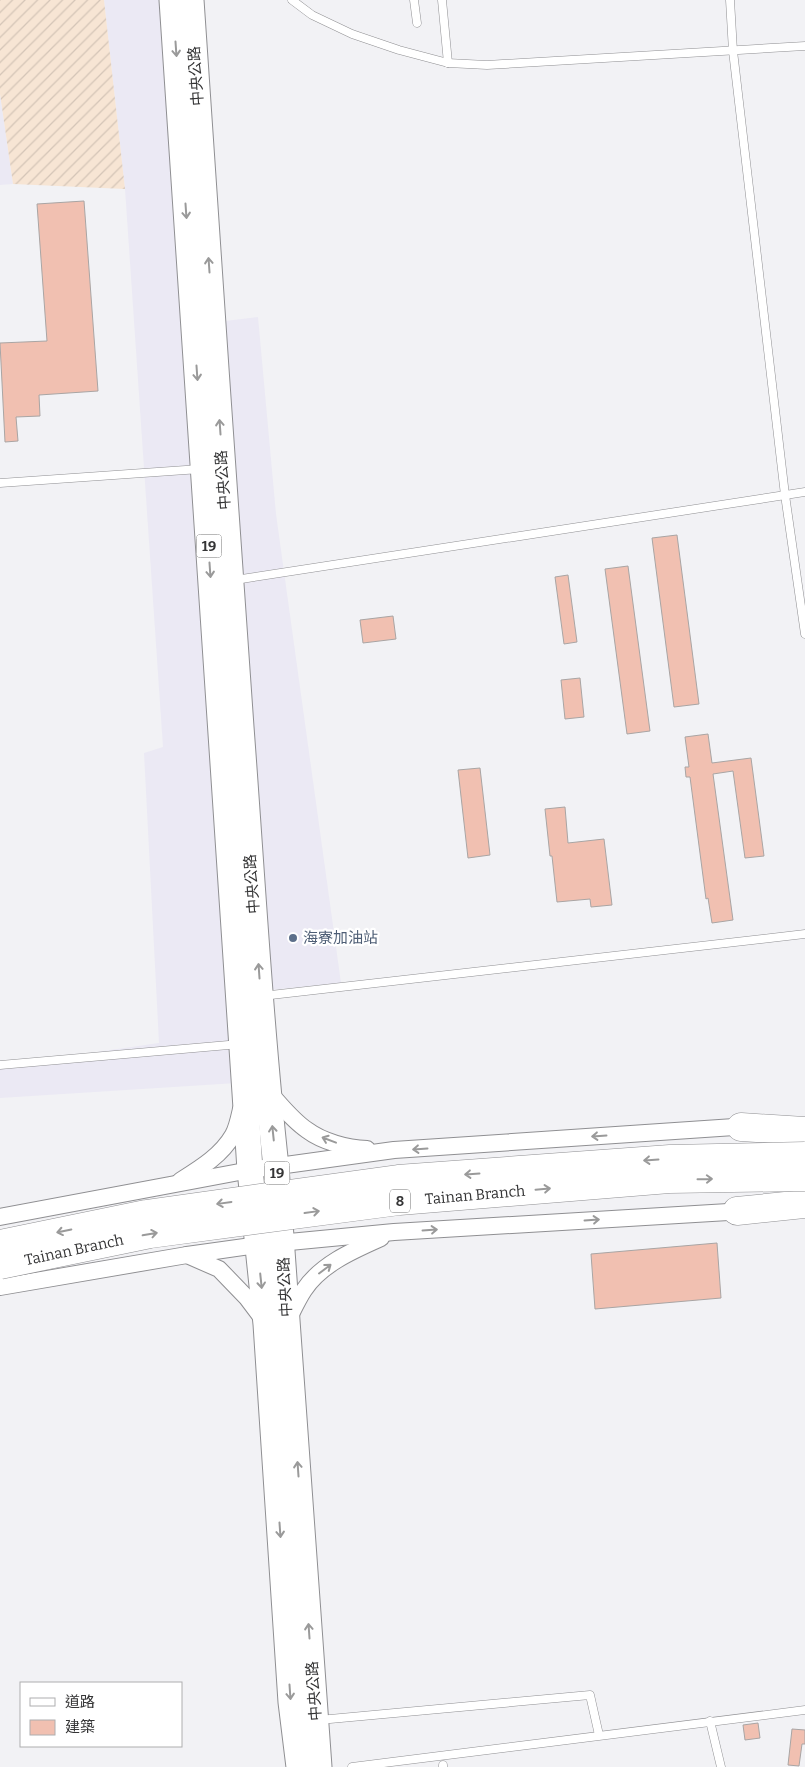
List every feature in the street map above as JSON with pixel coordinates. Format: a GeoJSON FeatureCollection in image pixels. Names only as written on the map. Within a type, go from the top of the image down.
{"type":"FeatureCollection","features":[{"type":"Feature","properties":{"kind":"highway"},"geometry":{"type":"LineString","coordinates":[[741,1127],[805,1131]]}},
{"type":"Feature","properties":{"kind":"highway","name":"Tainan Branch"},"geometry":{"type":"LineString","coordinates":[[0,1244],[146,1214],[398,1179],[670,1159],[805,1156]]}},
{"type":"Feature","properties":{"kind":"highway","name":"Tainan Branch"},"geometry":{"type":"LineString","coordinates":[[0,1265],[150,1234],[399,1201],[669,1179],[805,1177]]}},
{"type":"Feature","properties":{"kind":"highway"},"geometry":{"type":"LineString","coordinates":[[736,1211],[805,1204]]}},
{"type":"Feature","properties":{"kind":"main road","name":"中央公路"},"geometry":{"type":"LineString","coordinates":[[172,0],[213,468],[230,580],[260,996],[256,1092],[250,1170],[258,1245],[276,1323],[316,1720],[319,1767]]}},
{"type":"Feature","properties":{"kind":"main road","name":"中央公路"},"geometry":{"type":"LineString","coordinates":[[191,0],[242,1044],[276,1166],[282,1243],[276,1323],[291,1702],[299,1767]]}},
{"type":"Feature","properties":{"kind":"street"},"geometry":{"type":"LineString","coordinates":[[172,1186],[208,1162],[227,1142],[233,1135],[256,1092],[308,1131],[330,1141],[353,1148],[394,1150]]}},
{"type":"Feature","properties":{"kind":"street"},"geometry":{"type":"LineString","coordinates":[[0,1217],[250,1170],[394,1150],[805,1123]]}},
{"type":"Feature","properties":{"kind":"street"},"geometry":{"type":"LineString","coordinates":[[0,1287],[187,1255],[258,1245],[394,1232],[736,1211],[805,1212]]}},
{"type":"Feature","properties":{"kind":"street"},"geometry":{"type":"LineString","coordinates":[[187,1255],[219,1269],[247,1298],[276,1323],[319,1274],[346,1253],[394,1232]]}},
{"type":"Feature","properties":{"kind":"lane"},"geometry":{"type":"LineString","coordinates":[[292,0],[312,15],[352,34],[399,50],[448,62],[487,65],[805,46]]}},
{"type":"Feature","properties":{"kind":"lane"},"geometry":{"type":"LineString","coordinates":[[414,0],[417,23]]}},
{"type":"Feature","properties":{"kind":"lane"},"geometry":{"type":"LineString","coordinates":[[442,0],[448,62]]}},
{"type":"Feature","properties":{"kind":"lane"},"geometry":{"type":"LineString","coordinates":[[730,0],[733,51],[785,495],[805,634]]}},
{"type":"Feature","properties":{"kind":"lane"},"geometry":{"type":"LineString","coordinates":[[0,483],[213,468]]}},
{"type":"Feature","properties":{"kind":"lane"},"geometry":{"type":"LineString","coordinates":[[230,580],[805,492]]}},
{"type":"Feature","properties":{"kind":"lane"},"geometry":{"type":"LineString","coordinates":[[260,996],[805,934]]}},
{"type":"Feature","properties":{"kind":"lane"},"geometry":{"type":"LineString","coordinates":[[0,1065],[242,1044]]}},
{"type":"Feature","properties":{"kind":"lane"},"geometry":{"type":"LineString","coordinates":[[316,1720],[590,1695],[599,1735]]}},
{"type":"Feature","properties":{"kind":"lane"},"geometry":{"type":"LineString","coordinates":[[352,1767],[805,1710]]}},
{"type":"Feature","properties":{"kind":"lane"},"geometry":{"type":"LineString","coordinates":[[710,1721],[721,1767]]}},
{"type":"Feature","properties":{"kind":"shaded area"},"geometry":{"type":"Polygon","coordinates":[[[0,0],[104,0],[125,189],[13,184],[0,94],[0,0]]]}},
{"type":"Feature","properties":{"kind":"shaded area"},"geometry":{"type":"Polygon","coordinates":[[[104,0],[192,0],[217,322],[258,317],[276,514],[341,983],[230,994],[237,1083],[0,1098],[0,1066],[159,1043],[144,753],[163,747],[125,189],[104,0]]]}},
{"type":"Feature","properties":{"kind":"shaded area"},"geometry":{"type":"Polygon","coordinates":[[[0,94],[13,184],[0,185],[0,94]]]}},
{"type":"Feature","properties":{"kind":"building"},"geometry":{"type":"Polygon","coordinates":[[[84,201],[98,391],[39,395],[40,416],[16,417],[18,441],[5,442],[0,343],[47,341],[37,204],[84,201]]]}},
{"type":"Feature","properties":{"kind":"building"},"geometry":{"type":"Polygon","coordinates":[[[677,535],[699,704],[674,707],[652,538],[677,535]]]}},
{"type":"Feature","properties":{"kind":"building"},"geometry":{"type":"Polygon","coordinates":[[[628,566],[650,731],[627,734],[605,569],[628,566]]]}},
{"type":"Feature","properties":{"kind":"building"},"geometry":{"type":"Polygon","coordinates":[[[568,575],[577,642],[564,644],[555,577],[568,575]]]}},
{"type":"Feature","properties":{"kind":"building"},"geometry":{"type":"Polygon","coordinates":[[[393,616],[396,639],[363,643],[360,620],[393,616]]]}},
{"type":"Feature","properties":{"kind":"building"},"geometry":{"type":"Polygon","coordinates":[[[580,678],[584,717],[565,719],[561,680],[580,678]]]}},
{"type":"Feature","properties":{"kind":"building"},"geometry":{"type":"Polygon","coordinates":[[[708,734],[712,763],[751,758],[764,856],[745,858],[733,771],[713,774],[733,920],[712,923],[708,898],[706,899],[690,777],[686,777],[685,767],[689,767],[685,737],[708,734]]]}},
{"type":"Feature","properties":{"kind":"building"},"geometry":{"type":"Polygon","coordinates":[[[480,768],[490,855],[468,858],[458,770],[480,768]]]}},
{"type":"Feature","properties":{"kind":"building"},"geometry":{"type":"Polygon","coordinates":[[[565,807],[568,843],[604,839],[612,905],[591,907],[590,899],[557,902],[545,809],[565,807]]]}},
{"type":"Feature","properties":{"kind":"building"},"geometry":{"type":"Polygon","coordinates":[[[717,1243],[721,1298],[595,1309],[591,1254],[717,1243]]]}},
{"type":"Feature","properties":{"kind":"building"},"geometry":{"type":"Polygon","coordinates":[[[758,1723],[760,1738],[745,1740],[743,1725],[758,1723]]]}},
{"type":"Feature","properties":{"kind":"building"},"geometry":{"type":"Polygon","coordinates":[[[792,1729],[805,1730],[805,1744],[802,1744],[799,1766],[788,1765],[792,1729]]]}},
{"type":"Feature","properties":{"kind":"place","name":"海寮加油站"},"geometry":{"type":"Point","coordinates":[293,938]}}]}
